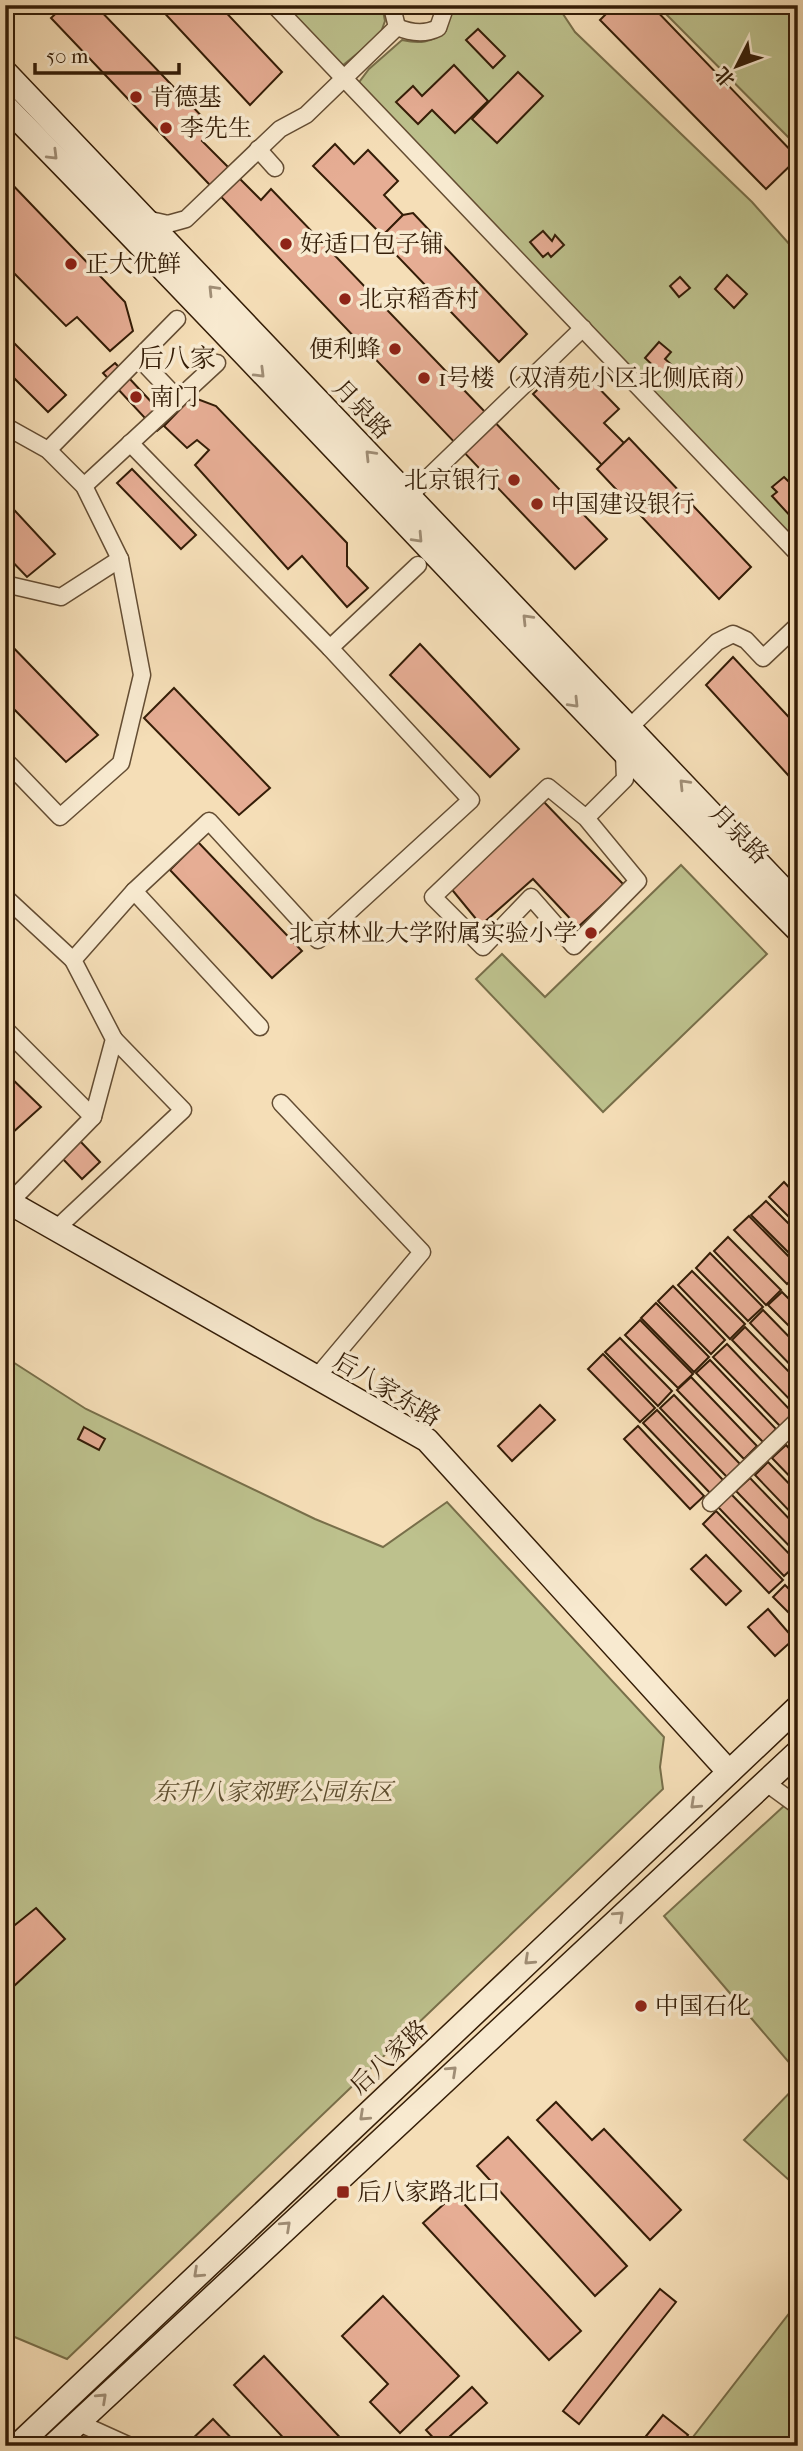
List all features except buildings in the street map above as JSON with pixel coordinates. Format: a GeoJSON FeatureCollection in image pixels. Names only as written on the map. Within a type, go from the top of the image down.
{"type":"FeatureCollection","features":[{"type":"Feature","properties":{"kind":"main road","name":"月泉路"},"geometry":{"type":"LineString","coordinates":[[5,72],[798,905]]}},
{"type":"Feature","properties":{"kind":"main road","name":"月泉路"},"geometry":{"type":"LineString","coordinates":[[5,106],[168,272],[247,360],[624,755],[798,930]]}},
{"type":"Feature","properties":{"kind":"main road","name":"后八家东路"},"geometry":{"type":"LineString","coordinates":[[7,1202],[427,1440],[729,1772]]}},
{"type":"Feature","properties":{"kind":"main road","name":"后八家路"},"geometry":{"type":"LineString","coordinates":[[17,2446],[798,1707]]}},
{"type":"Feature","properties":{"kind":"main road"},"geometry":{"type":"LineString","coordinates":[[53,2446],[798,1752]]}},
{"type":"Feature","properties":{"kind":"street"},"geometry":{"type":"LineString","coordinates":[[274,5],[798,554]]}},
{"type":"Feature","properties":{"kind":"street"},"geometry":{"type":"LineString","coordinates":[[395,5],[393,11],[397,27]]}},
{"type":"Feature","properties":{"kind":"street"},"geometry":{"type":"LineString","coordinates":[[397,27],[410,33],[429,32],[438,27],[446,5]]}},
{"type":"Feature","properties":{"kind":"street"},"geometry":{"type":"LineString","coordinates":[[145,219],[168,225],[186,219],[280,129],[306,115],[397,27]]}},
{"type":"Feature","properties":{"kind":"street"},"geometry":{"type":"LineString","coordinates":[[258,149],[275,167]]}},
{"type":"Feature","properties":{"kind":"street"},"geometry":{"type":"LineString","coordinates":[[48,450],[177,320]]}},
{"type":"Feature","properties":{"kind":"street"},"geometry":{"type":"LineString","coordinates":[[410,495],[583,328]]}},
{"type":"Feature","properties":{"kind":"street"},"geometry":{"type":"LineString","coordinates":[[139,358],[178,399]]}},
{"type":"Feature","properties":{"kind":"street"},"geometry":{"type":"LineString","coordinates":[[84,486],[217,363]]}},
{"type":"Feature","properties":{"kind":"street"},"geometry":{"type":"LineString","coordinates":[[5,426],[48,450],[84,486],[120,559],[142,675],[121,763],[60,817],[5,760]]}},
{"type":"Feature","properties":{"kind":"street"},"geometry":{"type":"LineString","coordinates":[[74,960],[134,891],[209,821],[318,940],[471,800],[330,648],[130,443]]}},
{"type":"Feature","properties":{"kind":"street"},"geometry":{"type":"LineString","coordinates":[[5,584],[61,597],[120,559]]}},
{"type":"Feature","properties":{"kind":"street"},"geometry":{"type":"LineString","coordinates":[[330,648],[418,565]]}},
{"type":"Feature","properties":{"kind":"street"},"geometry":{"type":"LineString","coordinates":[[630,727],[717,642],[733,634],[746,640],[763,658],[798,625]]}},
{"type":"Feature","properties":{"kind":"street"},"geometry":{"type":"LineString","coordinates":[[586,818],[625,779],[624,755]]}},
{"type":"Feature","properties":{"kind":"street"},"geometry":{"type":"LineString","coordinates":[[548,787],[586,818],[638,881],[574,946],[531,897],[483,947],[433,897],[548,787]]}},
{"type":"Feature","properties":{"kind":"street"},"geometry":{"type":"LineString","coordinates":[[134,891],[260,1027]]}},
{"type":"Feature","properties":{"kind":"street"},"geometry":{"type":"LineString","coordinates":[[5,897],[74,960],[114,1039],[183,1110],[56,1229]]}},
{"type":"Feature","properties":{"kind":"street"},"geometry":{"type":"LineString","coordinates":[[5,1029],[93,1118]]}},
{"type":"Feature","properties":{"kind":"street"},"geometry":{"type":"LineString","coordinates":[[7,1202],[93,1118],[114,1039]]}},
{"type":"Feature","properties":{"kind":"street"},"geometry":{"type":"LineString","coordinates":[[281,1103],[422,1252],[316,1378]]}},
{"type":"Feature","properties":{"kind":"street"},"geometry":{"type":"LineString","coordinates":[[711,1503],[798,1420]]}},
{"type":"Feature","properties":{"kind":"street"},"geometry":{"type":"LineString","coordinates":[[765,1782],[798,1806]]}},
{"type":"Feature","properties":{"kind":"street"},"geometry":{"type":"LineString","coordinates":[[76,2422],[130,2446]]}},
{"type":"Feature","properties":{"kind":"green space"},"geometry":{"type":"Polygon","coordinates":[[[281,5],[382,5],[385,21],[380,35],[342,66],[281,5]]]}},
{"type":"Feature","properties":{"kind":"green space"},"geometry":{"type":"Polygon","coordinates":[[[449,5],[557,5],[575,32],[752,202],[798,254],[798,549],[357,85],[369,69],[402,40],[425,42],[446,31],[449,5]]]}},
{"type":"Feature","properties":{"kind":"green space"},"geometry":{"type":"Polygon","coordinates":[[[657,5],[798,5],[798,147],[657,5]]]}},
{"type":"Feature","properties":{"kind":"green space"},"geometry":{"type":"Polygon","coordinates":[[[681,865],[767,954],[603,1112],[476,979],[502,954],[545,997],[681,865]]]}},
{"type":"Feature","properties":{"kind":"green space","name":"东升八家郊野公园东区"},"geometry":{"type":"Polygon","coordinates":[[[5,1357],[86,1409],[315,1519],[383,1547],[447,1502],[664,1737],[660,1767],[663,1789],[67,2359],[5,2333],[5,1357]]]}},
{"type":"Feature","properties":{"kind":"green space"},"geometry":{"type":"Polygon","coordinates":[[[798,1793],[798,2073],[664,1916],[798,1793]]]}},
{"type":"Feature","properties":{"kind":"green space"},"geometry":{"type":"Polygon","coordinates":[[[798,2084],[798,2188],[744,2140],[798,2084]]]}},
{"type":"Feature","properties":{"kind":"green space"},"geometry":{"type":"Polygon","coordinates":[[[798,2302],[798,2446],[686,2446],[798,2302]]]}},
{"type":"Feature","properties":{"kind":"place","name":"肯德基"},"geometry":{"type":"Point","coordinates":[136,97]}},
{"type":"Feature","properties":{"kind":"place","name":"李先生"},"geometry":{"type":"Point","coordinates":[166,128]}},
{"type":"Feature","properties":{"kind":"place","name":"好适口包子铺"},"geometry":{"type":"Point","coordinates":[286,244]}},
{"type":"Feature","properties":{"kind":"place","name":"正大优鲜"},"geometry":{"type":"Point","coordinates":[71,264]}},
{"type":"Feature","properties":{"kind":"place","name":"北京稻香村"},"geometry":{"type":"Point","coordinates":[345,299]}},
{"type":"Feature","properties":{"kind":"place","name":"便利蜂"},"geometry":{"type":"Point","coordinates":[395,349]}},
{"type":"Feature","properties":{"kind":"place","name":"1号楼（双清苑小区北侧底商）"},"geometry":{"type":"Point","coordinates":[424,378]}},
{"type":"Feature","properties":{"kind":"place","name":"南门"},"geometry":{"type":"Point","coordinates":[136,397]}},
{"type":"Feature","properties":{"kind":"place","name":"北京银行"},"geometry":{"type":"Point","coordinates":[514,480]}},
{"type":"Feature","properties":{"kind":"place","name":"中国建设银行"},"geometry":{"type":"Point","coordinates":[537,504]}},
{"type":"Feature","properties":{"kind":"place","name":"北京林业大学附属实验小学"},"geometry":{"type":"Point","coordinates":[591,933]}},
{"type":"Feature","properties":{"kind":"place","name":"中国石化"},"geometry":{"type":"Point","coordinates":[641,2006]}},
{"type":"Feature","properties":{"kind":"place","name":"后八家路北口"},"geometry":{"type":"Point","coordinates":[343,2192]}},
{"type":"Feature","properties":{"kind":"district","name":"后八家"},"geometry":{"type":"Point","coordinates":[177,358]}}]}
